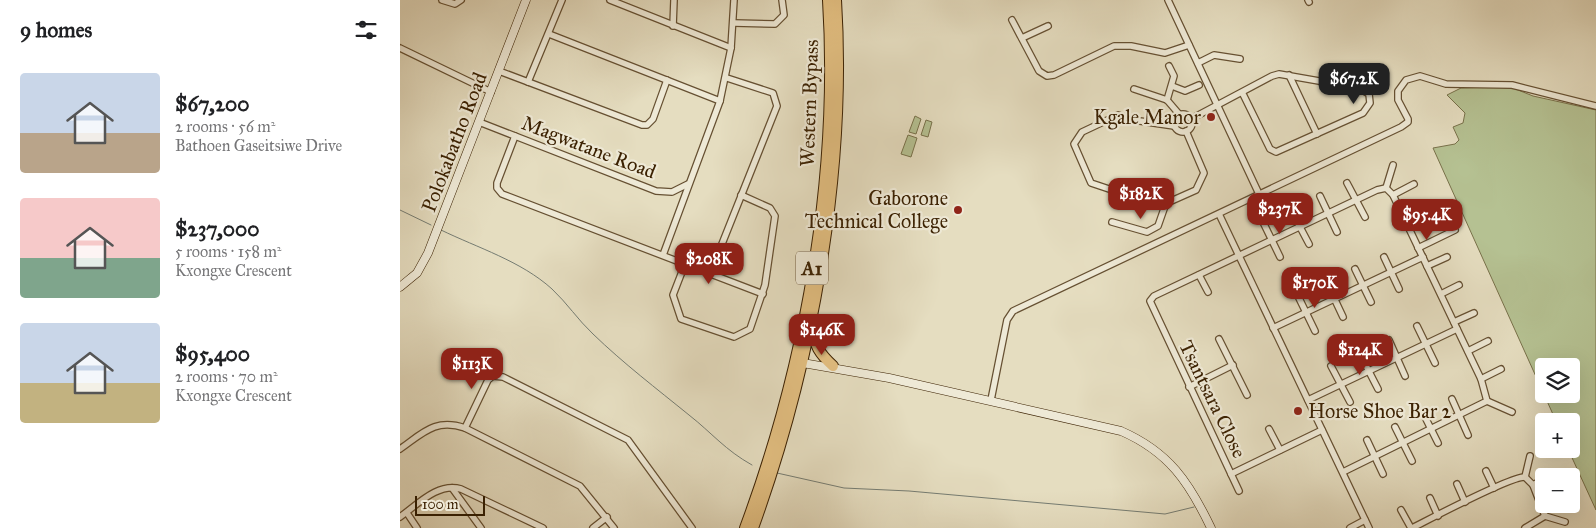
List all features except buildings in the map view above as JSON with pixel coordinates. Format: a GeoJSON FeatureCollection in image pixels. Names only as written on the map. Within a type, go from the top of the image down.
{"type":"FeatureCollection","features":[{"type":"Feature","properties":{"kind":"highway","name":"Western Bypass"},"geometry":{"type":"LineString","coordinates":[[745,528],[800,360],[826,165],[830,40],[828,0]]}},
{"type":"Feature","properties":{"kind":"highway","name":"Western Bypass"},"geometry":{"type":"LineString","coordinates":[[753,528],[783,438],[818,286],[834,153],[837,41],[836,0]]}},
{"type":"Feature","properties":{"kind":"highway"},"geometry":{"type":"LineString","coordinates":[[818,286],[814,338],[819,351],[833,366]]}},
{"type":"Feature","properties":{"kind":"street"},"geometry":{"type":"LineString","coordinates":[[442,0],[455,4],[461,0]]}},
{"type":"Feature","properties":{"kind":"street","name":"Polokabatho Road"},"geometry":{"type":"LineString","coordinates":[[400,287],[417,274],[422,265],[526,0]]}},
{"type":"Feature","properties":{"kind":"street"},"geometry":{"type":"LineString","coordinates":[[528,82],[562,0]]}},
{"type":"Feature","properties":{"kind":"street"},"geometry":{"type":"LineString","coordinates":[[610,0],[626,3],[673,26],[731,48]]}},
{"type":"Feature","properties":{"kind":"street"},"geometry":{"type":"LineString","coordinates":[[673,26],[674,0]]}},
{"type":"Feature","properties":{"kind":"street"},"geometry":{"type":"LineString","coordinates":[[663,255],[684,203],[688,184],[727,78],[734,23],[734,0]]}},
{"type":"Feature","properties":{"kind":"street"},"geometry":{"type":"LineString","coordinates":[[734,23],[775,24],[784,15],[782,0]]}},
{"type":"Feature","properties":{"kind":"street"},"geometry":{"type":"LineString","coordinates":[[1168,0],[1259,194]]}},
{"type":"Feature","properties":{"kind":"street"},"geometry":{"type":"LineString","coordinates":[[1012,20],[1039,71],[1047,76],[1054,75],[1114,46],[1131,46],[1165,53],[1189,45]]}},
{"type":"Feature","properties":{"kind":"street"},"geometry":{"type":"LineString","coordinates":[[1022,38],[1048,26]]}},
{"type":"Feature","properties":{"kind":"street"},"geometry":{"type":"LineString","coordinates":[[549,34],[720,101]]}},
{"type":"Feature","properties":{"kind":"street"},"geometry":{"type":"LineString","coordinates":[[400,48],[491,92]]}},
{"type":"Feature","properties":{"kind":"street"},"geometry":{"type":"LineString","coordinates":[[1198,64],[1214,55],[1240,60]]}},
{"type":"Feature","properties":{"kind":"street"},"geometry":{"type":"LineString","coordinates":[[1167,100],[1174,76],[1169,66]]}},
{"type":"Feature","properties":{"kind":"street"},"geometry":{"type":"LineString","coordinates":[[499,71],[642,125],[647,125],[653,119],[667,80]]}},
{"type":"Feature","properties":{"kind":"street"},"geometry":{"type":"LineString","coordinates":[[1192,119],[1217,106],[1242,92],[1272,76],[1289,75],[1359,88],[1368,94],[1370,103],[1363,112],[1317,134],[1273,151],[1242,92]]}},
{"type":"Feature","properties":{"kind":"street"},"geometry":{"type":"LineString","coordinates":[[1289,75],[1317,134]]}},
{"type":"Feature","properties":{"kind":"street"},"geometry":{"type":"LineString","coordinates":[[990,400],[1007,320],[1013,311],[1408,122],[1398,100],[1398,91],[1406,80],[1416,76],[1446,84],[1512,85],[1596,106]]}},
{"type":"Feature","properties":{"kind":"street"},"geometry":{"type":"LineString","coordinates":[[710,274],[777,101],[773,93],[727,78]]}},
{"type":"Feature","properties":{"kind":"street"},"geometry":{"type":"LineString","coordinates":[[1172,86],[1185,91],[1199,86]]}},
{"type":"Feature","properties":{"kind":"street"},"geometry":{"type":"LineString","coordinates":[[1134,89],[1167,100],[1179,114]]}},
{"type":"Feature","properties":{"kind":"street"},"geometry":{"type":"LineString","coordinates":[[1174,126],[1174,119],[1179,114],[1186,114],[1192,119]]}},
{"type":"Feature","properties":{"kind":"street"},"geometry":{"type":"LineString","coordinates":[[1186,131],[1204,173],[1196,190],[1165,203],[1127,190],[1115,190],[1091,184],[1074,144],[1082,132],[1118,115],[1174,126],[1179,131],[1186,131],[1192,126],[1192,119]]}},
{"type":"Feature","properties":{"kind":"street","name":"Magwatane Road"},"geometry":{"type":"LineString","coordinates":[[479,122],[656,190],[672,192],[688,184]]}},
{"type":"Feature","properties":{"kind":"street"},"geometry":{"type":"LineString","coordinates":[[515,136],[496,183],[499,192],[763,294]]}},
{"type":"Feature","properties":{"kind":"street"},"geometry":{"type":"LineString","coordinates":[[1386,188],[1393,165]]}},
{"type":"Feature","properties":{"kind":"street"},"geometry":{"type":"LineString","coordinates":[[1348,183],[1365,217]]}},
{"type":"Feature","properties":{"kind":"street"},"geometry":{"type":"LineString","coordinates":[[1393,195],[1414,184]]}},
{"type":"Feature","properties":{"kind":"street"},"geometry":{"type":"LineString","coordinates":[[1386,188],[1393,195],[1407,222],[1458,329],[1481,379],[1487,401]]}},
{"type":"Feature","properties":{"kind":"street"},"geometry":{"type":"LineString","coordinates":[[1208,292],[1199,275],[1377,190],[1386,188]]}},
{"type":"Feature","properties":{"kind":"street"},"geometry":{"type":"LineString","coordinates":[[685,264],[673,295],[681,319],[734,337],[752,327],[763,294],[775,216],[770,208],[741,195]]}},
{"type":"Feature","properties":{"kind":"street"},"geometry":{"type":"LineString","coordinates":[[1320,196],[1337,232]]}},
{"type":"Feature","properties":{"kind":"street"},"geometry":{"type":"LineString","coordinates":[[1112,222],[1147,232],[1158,226],[1165,203]]}},
{"type":"Feature","properties":{"kind":"street"},"geometry":{"type":"LineString","coordinates":[[1291,210],[1309,244]]}},
{"type":"Feature","properties":{"kind":"street"},"geometry":{"type":"LineString","coordinates":[[1407,222],[1426,213]]}},
{"type":"Feature","properties":{"kind":"street"},"geometry":{"type":"LineString","coordinates":[[1219,214],[1369,528]]}},
{"type":"Feature","properties":{"kind":"street"},"geometry":{"type":"LineString","coordinates":[[1263,222],[1280,257]]}},
{"type":"Feature","properties":{"kind":"street"},"geometry":{"type":"LineString","coordinates":[[1418,248],[1455,230]]}},
{"type":"Feature","properties":{"kind":"street"},"geometry":{"type":"LineString","coordinates":[[1384,257],[1400,289]]}},
{"type":"Feature","properties":{"kind":"street"},"geometry":{"type":"LineString","coordinates":[[1273,328],[1423,257]]}},
{"type":"Feature","properties":{"kind":"street"},"geometry":{"type":"LineString","coordinates":[[1427,266],[1447,257]]}},
{"type":"Feature","properties":{"kind":"street"},"geometry":{"type":"LineString","coordinates":[[1355,269],[1371,302]]}},
{"type":"Feature","properties":{"kind":"street","name":"Tsantsara Close"},"geometry":{"type":"LineString","coordinates":[[1199,275],[1150,300],[1231,474],[1322,430]]}},
{"type":"Feature","properties":{"kind":"street"},"geometry":{"type":"LineString","coordinates":[[1327,284],[1344,317]]}},
{"type":"Feature","properties":{"kind":"street"},"geometry":{"type":"LineString","coordinates":[[1441,294],[1459,286]]}},
{"type":"Feature","properties":{"kind":"street"},"geometry":{"type":"LineString","coordinates":[[1298,296],[1315,331]]}},
{"type":"Feature","properties":{"kind":"street"},"geometry":{"type":"LineString","coordinates":[[1454,322],[1474,313]]}},
{"type":"Feature","properties":{"kind":"street"},"geometry":{"type":"LineString","coordinates":[[1418,326],[1434,363]]}},
{"type":"Feature","properties":{"kind":"street"},"geometry":{"type":"LineString","coordinates":[[1308,400],[1458,329]]}},
{"type":"Feature","properties":{"kind":"street"},"geometry":{"type":"LineString","coordinates":[[1219,340],[1247,395]]}},
{"type":"Feature","properties":{"kind":"street"},"geometry":{"type":"LineString","coordinates":[[1389,340],[1405,376]]}},
{"type":"Feature","properties":{"kind":"street"},"geometry":{"type":"LineString","coordinates":[[1468,351],[1488,341]]}},
{"type":"Feature","properties":{"kind":"street"},"geometry":{"type":"LineString","coordinates":[[1360,354],[1378,389]]}},
{"type":"Feature","properties":{"kind":"street"},"geometry":{"type":"LineString","coordinates":[[800,360],[833,366],[845,371]]}},
{"type":"Feature","properties":{"kind":"street"},"geometry":{"type":"LineString","coordinates":[[800,360],[990,400],[1110,428],[1151,446],[1180,474],[1195,496],[1211,528]]}},
{"type":"Feature","properties":{"kind":"street"},"geometry":{"type":"LineString","coordinates":[[1189,387],[1233,365]]}},
{"type":"Feature","properties":{"kind":"street"},"geometry":{"type":"LineString","coordinates":[[1331,366],[1350,402]]}},
{"type":"Feature","properties":{"kind":"street"},"geometry":{"type":"LineString","coordinates":[[1481,379],[1501,370]]}},
{"type":"Feature","properties":{"kind":"street"},"geometry":{"type":"LineString","coordinates":[[465,428],[488,380],[498,375],[628,440],[692,528]]}},
{"type":"Feature","properties":{"kind":"street"},"geometry":{"type":"LineString","coordinates":[[1452,399],[1468,435]]}},
{"type":"Feature","properties":{"kind":"street"},"geometry":{"type":"LineString","coordinates":[[1487,401],[1512,412]]}},
{"type":"Feature","properties":{"kind":"street"},"geometry":{"type":"LineString","coordinates":[[1343,472],[1487,401]]}},
{"type":"Feature","properties":{"kind":"street"},"geometry":{"type":"LineString","coordinates":[[1423,413],[1438,443]]}},
{"type":"Feature","properties":{"kind":"street"},"geometry":{"type":"LineString","coordinates":[[400,449],[433,426],[447,424],[465,428],[573,481],[585,491],[614,528]]}},
{"type":"Feature","properties":{"kind":"street"},"geometry":{"type":"LineString","coordinates":[[1395,427],[1412,461]]}},
{"type":"Feature","properties":{"kind":"street"},"geometry":{"type":"LineString","coordinates":[[1269,429],[1280,450]]}},
{"type":"Feature","properties":{"kind":"street"},"geometry":{"type":"LineString","coordinates":[[1367,440],[1383,474]]}},
{"type":"Feature","properties":{"kind":"street"},"geometry":{"type":"LineString","coordinates":[[1525,477],[1530,456]]}},
{"type":"Feature","properties":{"kind":"street"},"geometry":{"type":"LineString","coordinates":[[1486,471],[1494,488]]}},
{"type":"Feature","properties":{"kind":"street"},"geometry":{"type":"LineString","coordinates":[[1231,474],[1239,491]]}},
{"type":"Feature","properties":{"kind":"street"},"geometry":{"type":"LineString","coordinates":[[1401,510],[1411,528],[1419,526],[1494,488],[1519,477],[1525,477],[1533,485],[1545,516]]}},
{"type":"Feature","properties":{"kind":"street"},"geometry":{"type":"LineString","coordinates":[[1457,484],[1465,502]]}},
{"type":"Feature","properties":{"kind":"street"},"geometry":{"type":"LineString","coordinates":[[452,488],[481,528]]}},
{"type":"Feature","properties":{"kind":"street"},"geometry":{"type":"LineString","coordinates":[[400,518],[435,492],[452,488],[461,489],[543,528]]}},
{"type":"Feature","properties":{"kind":"street"},"geometry":{"type":"LineString","coordinates":[[1430,498],[1438,516]]}},
{"type":"Feature","properties":{"kind":"street"},"geometry":{"type":"LineString","coordinates":[[406,513],[417,528]]}},
{"type":"Feature","properties":{"kind":"street"},"geometry":{"type":"LineString","coordinates":[[1525,528],[1545,516],[1565,522]]}},
{"type":"Feature","properties":{"kind":"street"},"geometry":{"type":"LineString","coordinates":[[592,528],[607,518]]}},
{"type":"Feature","properties":{"kind":"street"},"geometry":{"type":"LineString","coordinates":[[1350,528],[1365,520]]}},
{"type":"Feature","properties":{"kind":"green space"},"geometry":{"type":"Polygon","coordinates":[[[1461,88],[1513,88],[1533,96],[1596,110],[1596,510],[1580,475],[1580,468],[1577,468],[1572,458],[1580,458],[1580,413],[1552,413],[1548,403],[1580,403],[1580,358],[1535,358],[1535,374],[1433,148],[1455,144],[1459,140],[1453,127],[1463,123],[1465,113],[1447,95],[1461,88]]]}},
{"type":"Feature","properties":{"kind":"green space"},"geometry":{"type":"Polygon","coordinates":[[[915,116],[921,119],[916,134],[909,132],[915,116]]]}},
{"type":"Feature","properties":{"kind":"green space"},"geometry":{"type":"Polygon","coordinates":[[[926,120],[932,122],[928,137],[921,135],[926,120]]]}},
{"type":"Feature","properties":{"kind":"green space"},"geometry":{"type":"Polygon","coordinates":[[[908,135],[917,138],[911,157],[901,154],[908,135]]]}},
{"type":"Feature","properties":{"kind":"waterway"},"geometry":{"type":"LineString","coordinates":[[400,210],[431,225]]}},
{"type":"Feature","properties":{"kind":"waterway"},"geometry":{"type":"LineString","coordinates":[[441,230],[499,256],[540,279],[616,355],[726,447],[752,465]]}},
{"type":"Feature","properties":{"kind":"waterway"},"geometry":{"type":"LineString","coordinates":[[777,473],[844,488],[909,491],[1165,514],[1194,507]]}},
{"type":"Feature","properties":{"kind":"place","name":"Kgale Manor"},"geometry":{"type":"Point","coordinates":[1211,117]}},
{"type":"Feature","properties":{"kind":"place","name":"Gaborone Technical College"},"geometry":{"type":"Point","coordinates":[958,210]}},
{"type":"Feature","properties":{"kind":"place","name":"Horse Shoe Bar 2"},"geometry":{"type":"Point","coordinates":[1298,411]}}]}
